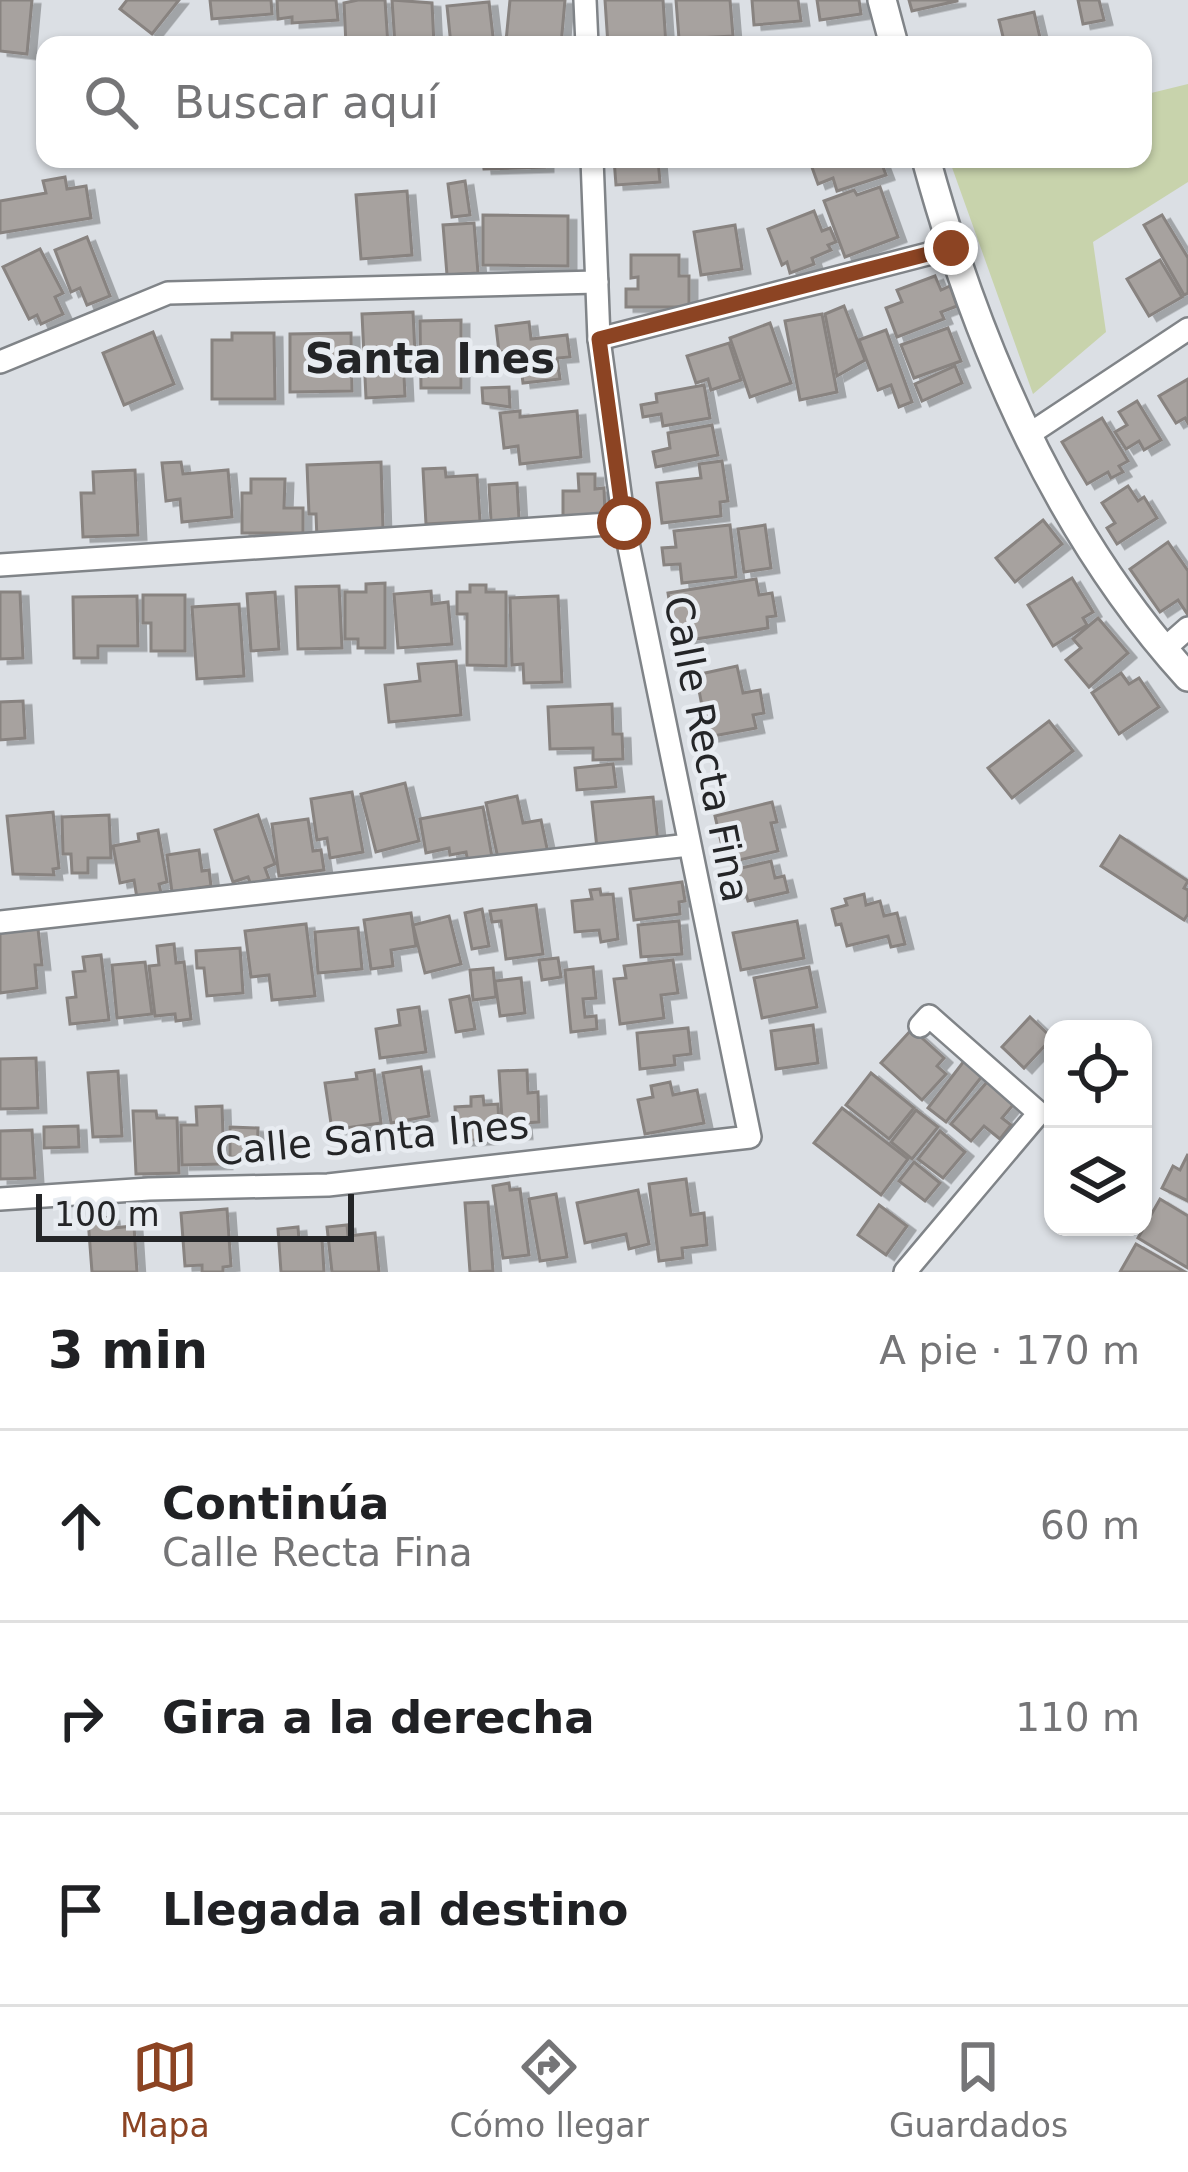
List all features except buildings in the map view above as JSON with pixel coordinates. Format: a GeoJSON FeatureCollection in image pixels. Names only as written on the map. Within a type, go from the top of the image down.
{"type":"FeatureCollection","features":[{"type":"Feature","properties":{"kind":"street"},"geometry":{"type":"LineString","coordinates":[[585,0],[587,36]]}},
{"type":"Feature","properties":{"kind":"street"},"geometry":{"type":"LineString","coordinates":[[882,0],[892,36]]}},
{"type":"Feature","properties":{"kind":"street","name":"Calle Recta Fina"},"geometry":{"type":"LineString","coordinates":[[592,168],[599,339],[624,523],[750,1137]]}},
{"type":"Feature","properties":{"kind":"street"},"geometry":{"type":"LineString","coordinates":[[929,168],[951,248],[988,347],[1028,434],[1105,569],[1188,677]]}},
{"type":"Feature","properties":{"kind":"street"},"geometry":{"type":"LineString","coordinates":[[599,339],[951,248]]}},
{"type":"Feature","properties":{"kind":"street"},"geometry":{"type":"LineString","coordinates":[[0,362],[168,293],[597,282]]}},
{"type":"Feature","properties":{"kind":"street"},"geometry":{"type":"LineString","coordinates":[[1028,434],[1188,329]]}},
{"type":"Feature","properties":{"kind":"street"},"geometry":{"type":"LineString","coordinates":[[0,565],[624,523]]}},
{"type":"Feature","properties":{"kind":"street"},"geometry":{"type":"LineString","coordinates":[[1163,650],[1188,628]]}},
{"type":"Feature","properties":{"kind":"street"},"geometry":{"type":"LineString","coordinates":[[0,922],[689,845]]}},
{"type":"Feature","properties":{"kind":"street"},"geometry":{"type":"LineString","coordinates":[[905,1272],[1039,1112],[928,1016],[920,1026]]}},
{"type":"Feature","properties":{"kind":"street","name":"Calle Santa Ines"},"geometry":{"type":"LineString","coordinates":[[0,1199],[328,1185],[750,1137]]}},
{"type":"Feature","properties":{"kind":"green space"},"geometry":{"type":"Polygon","coordinates":[[[1188,84],[1188,182],[1093,242],[1106,332],[1033,394],[952,168],[1152,168],[1152,93],[1188,84]]]}},
{"type":"Feature","properties":{"kind":"district","name":"Santa Ines"},"geometry":{"type":"Point","coordinates":[430,358]}},
{"type":"Feature","properties":{"kind":"route"},"geometry":{"type":"LineString","coordinates":[[624,523],[599,339],[951,248]]}}]}
